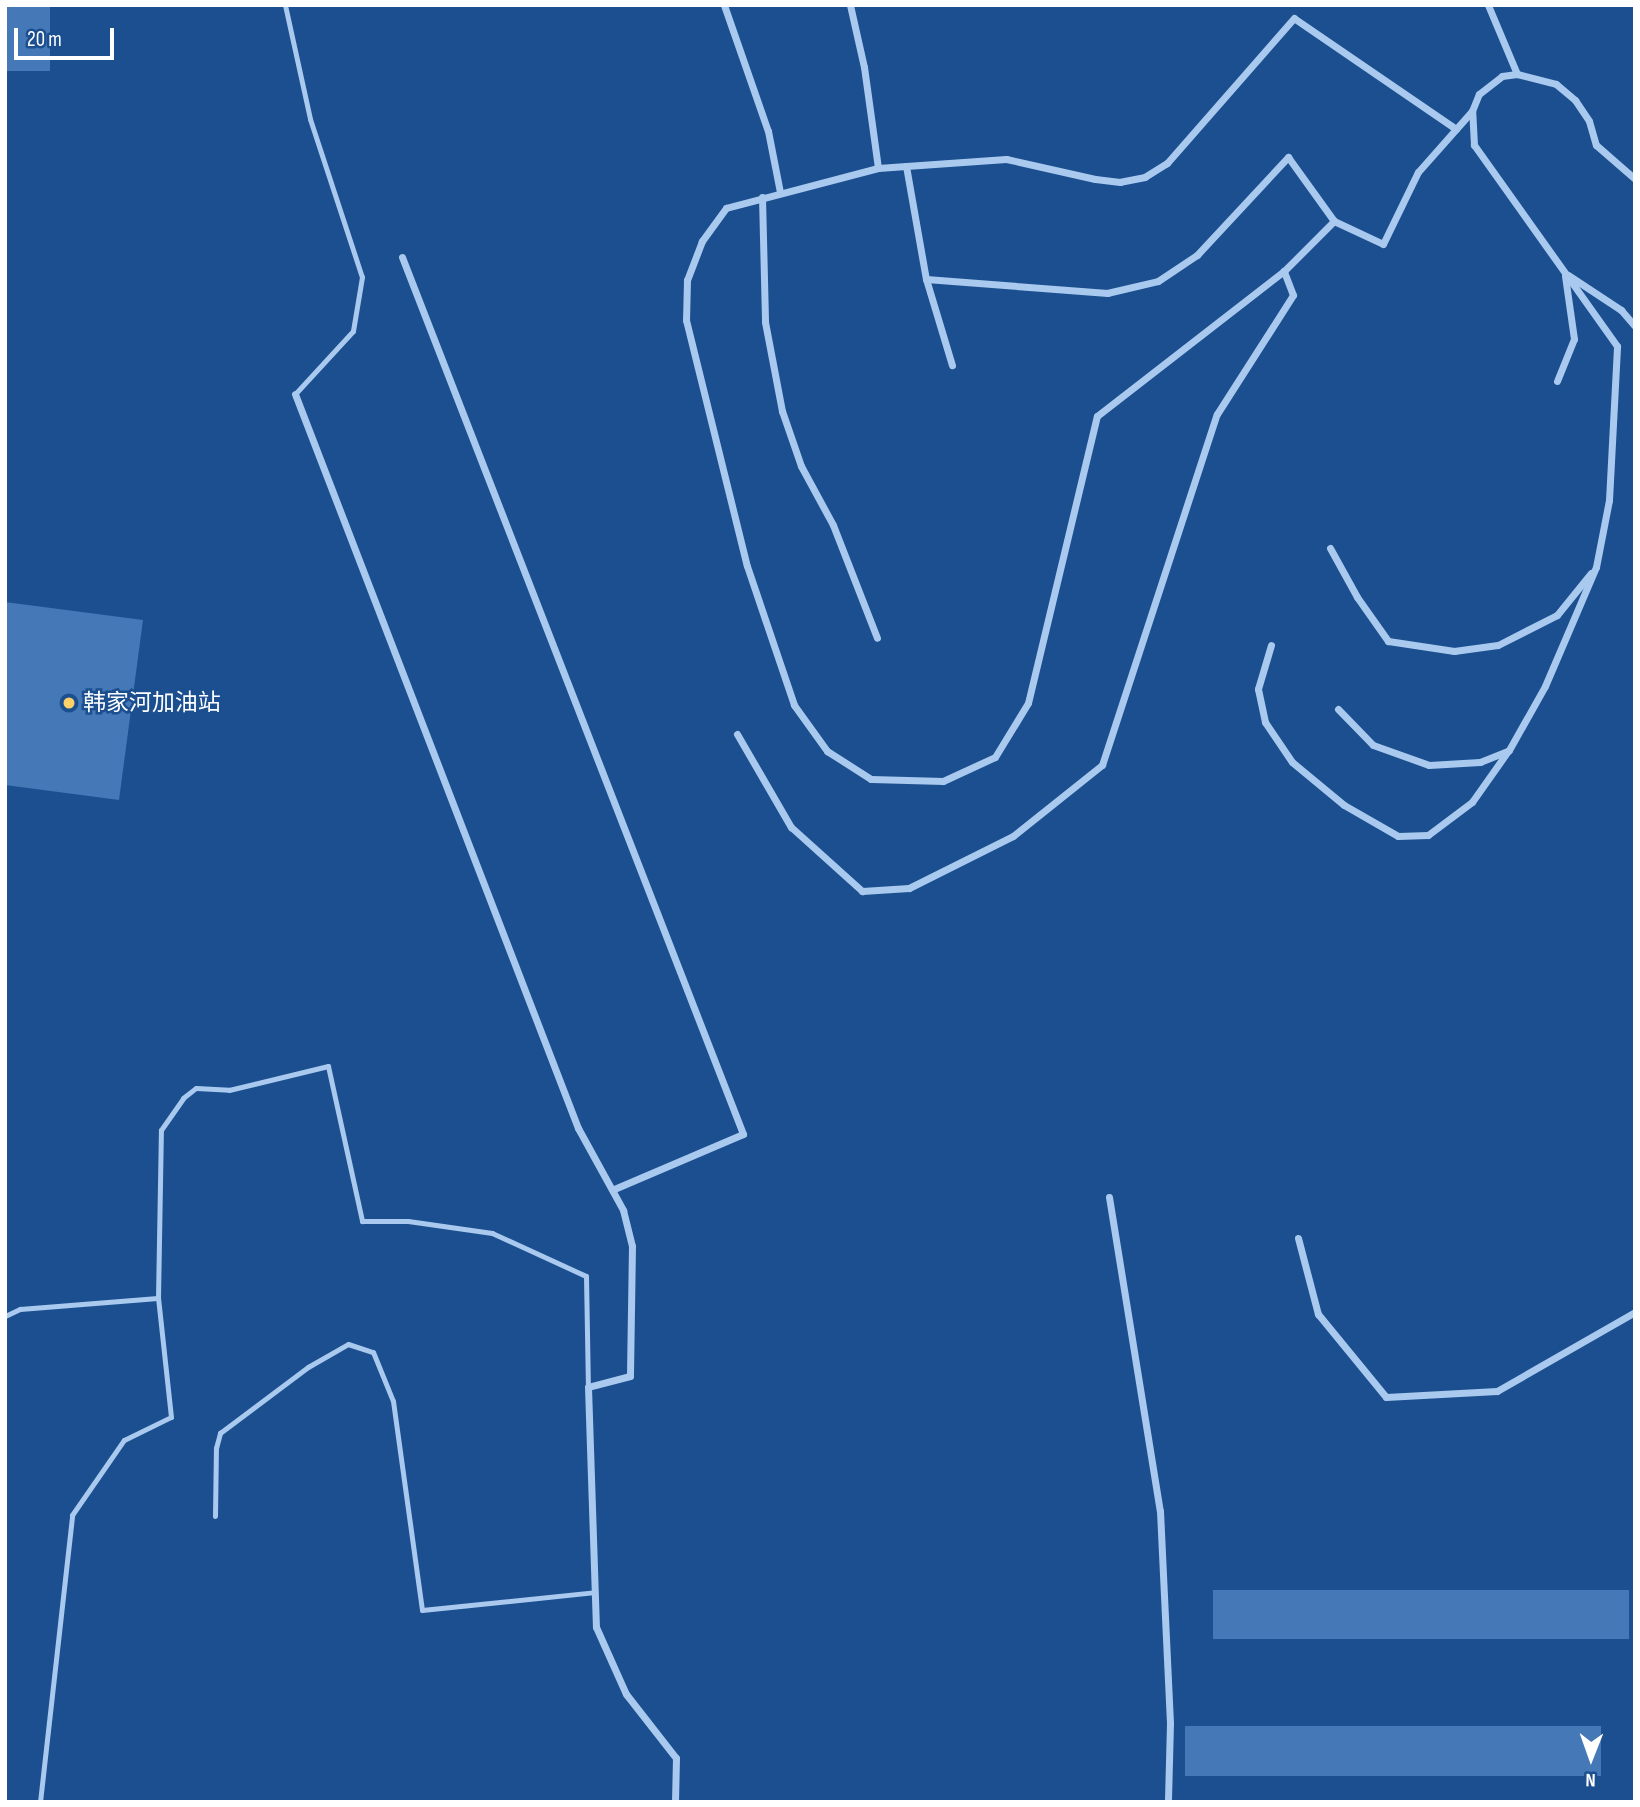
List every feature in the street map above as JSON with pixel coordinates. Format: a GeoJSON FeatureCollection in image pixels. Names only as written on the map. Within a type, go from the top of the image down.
{"type":"FeatureCollection","features":[{"type":"Feature","properties":{"kind":"street"},"geometry":{"type":"LineString","coordinates":[[724,5],[768,131],[780,192]]}},
{"type":"Feature","properties":{"kind":"street"},"geometry":{"type":"LineString","coordinates":[[850,5],[864,67],[878,168]]}},
{"type":"Feature","properties":{"kind":"street"},"geometry":{"type":"LineString","coordinates":[[1488,5],[1517,74]]}},
{"type":"Feature","properties":{"kind":"street"},"geometry":{"type":"LineString","coordinates":[[1334,221],[1284,271],[1097,416],[1028,703],[995,757],[943,782],[871,779],[827,751],[794,705],[747,566],[686,320],[687,280],[702,241],[726,208],[878,168],[1006,159],[1095,179],[1120,182],[1145,177],[1167,163],[1294,18],[1456,129]]}},
{"type":"Feature","properties":{"kind":"street"},"geometry":{"type":"LineString","coordinates":[[926,279],[1107,293],[1158,281],[1197,255],[1288,157],[1334,221],[1383,244],[1418,172],[1472,111],[1479,94],[1502,76],[1517,74],[1556,84],[1575,100],[1589,121],[1596,145],[1635,179]]}},
{"type":"Feature","properties":{"kind":"street"},"geometry":{"type":"LineString","coordinates":[[1271,645],[1258,689],[1265,722],[1292,762],[1344,805],[1398,836],[1428,835],[1472,802],[1508,750],[1545,686],[1596,567],[1609,500],[1617,346],[1474,145],[1472,111]]}},
{"type":"Feature","properties":{"kind":"street"},"geometry":{"type":"LineString","coordinates":[[906,166],[926,279],[952,365]]}},
{"type":"Feature","properties":{"kind":"street"},"geometry":{"type":"LineString","coordinates":[[762,197],[765,322],[782,411],[801,466],[832,525],[877,638]]}},
{"type":"Feature","properties":{"kind":"street"},"geometry":{"type":"LineString","coordinates":[[402,257],[743,1134],[612,1190]]}},
{"type":"Feature","properties":{"kind":"street"},"geometry":{"type":"LineString","coordinates":[[737,734],[791,827],[862,891],[909,888],[1013,836],[1102,765],[1217,414],[1293,295],[1284,271]]}},
{"type":"Feature","properties":{"kind":"street"},"geometry":{"type":"LineString","coordinates":[[1564,272],[1621,310],[1635,326]]}},
{"type":"Feature","properties":{"kind":"street"},"geometry":{"type":"LineString","coordinates":[[1557,381],[1574,339],[1564,272]]}},
{"type":"Feature","properties":{"kind":"street"},"geometry":{"type":"LineString","coordinates":[[295,394],[578,1128],[623,1210],[632,1246],[630,1376],[588,1387],[596,1627],[626,1695],[676,1758],[675,1802]]}},
{"type":"Feature","properties":{"kind":"street"},"geometry":{"type":"LineString","coordinates":[[1330,548],[1357,597],[1388,640],[1454,651],[1498,645],[1557,615],[1596,567]]}},
{"type":"Feature","properties":{"kind":"street"},"geometry":{"type":"LineString","coordinates":[[1338,709],[1373,745],[1429,765],[1480,762],[1508,750]]}},
{"type":"Feature","properties":{"kind":"street"},"geometry":{"type":"LineString","coordinates":[[1110,1197],[1160,1511],[1170,1723],[1168,1802]]}},
{"type":"Feature","properties":{"kind":"street"},"geometry":{"type":"LineString","coordinates":[[1298,1238],[1318,1314],[1387,1397],[1497,1391],[1635,1312]]}},
{"type":"Feature","properties":{"kind":"lane"},"geometry":{"type":"LineString","coordinates":[[285,5],[310,119],[362,277],[353,331],[295,394]]}},
{"type":"Feature","properties":{"kind":"lane"},"geometry":{"type":"LineString","coordinates":[[40,1802],[72,1515],[124,1440],[171,1417],[158,1298],[161,1130],[183,1098],[196,1088],[229,1090],[328,1066],[362,1221],[408,1222],[492,1233],[586,1276],[588,1387]]}},
{"type":"Feature","properties":{"kind":"lane"},"geometry":{"type":"LineString","coordinates":[[5,1316],[20,1309],[158,1298]]}},
{"type":"Feature","properties":{"kind":"lane"},"geometry":{"type":"LineString","coordinates":[[215,1516],[216,1448],[220,1433],[308,1367],[348,1344],[373,1352],[393,1401],[422,1610],[595,1592]]}},
{"type":"Feature","properties":{"kind":"building"},"geometry":{"type":"Polygon","coordinates":[[[5,5],[50,5],[50,71],[5,71],[5,5]]]}},
{"type":"Feature","properties":{"kind":"building","name":"韩家河加油站"},"geometry":{"type":"Polygon","coordinates":[[[5,602],[143,620],[119,800],[5,785],[5,602]]]}},
{"type":"Feature","properties":{"kind":"building"},"geometry":{"type":"Polygon","coordinates":[[[1213,1590],[1629,1590],[1629,1639],[1213,1639],[1213,1590]]]}},
{"type":"Feature","properties":{"kind":"building"},"geometry":{"type":"Polygon","coordinates":[[[1185,1726],[1601,1726],[1601,1776],[1185,1776],[1185,1726]]]}},
{"type":"Feature","properties":{"kind":"place","name":"韩家河加油站"},"geometry":{"type":"Point","coordinates":[69,703]}}]}
